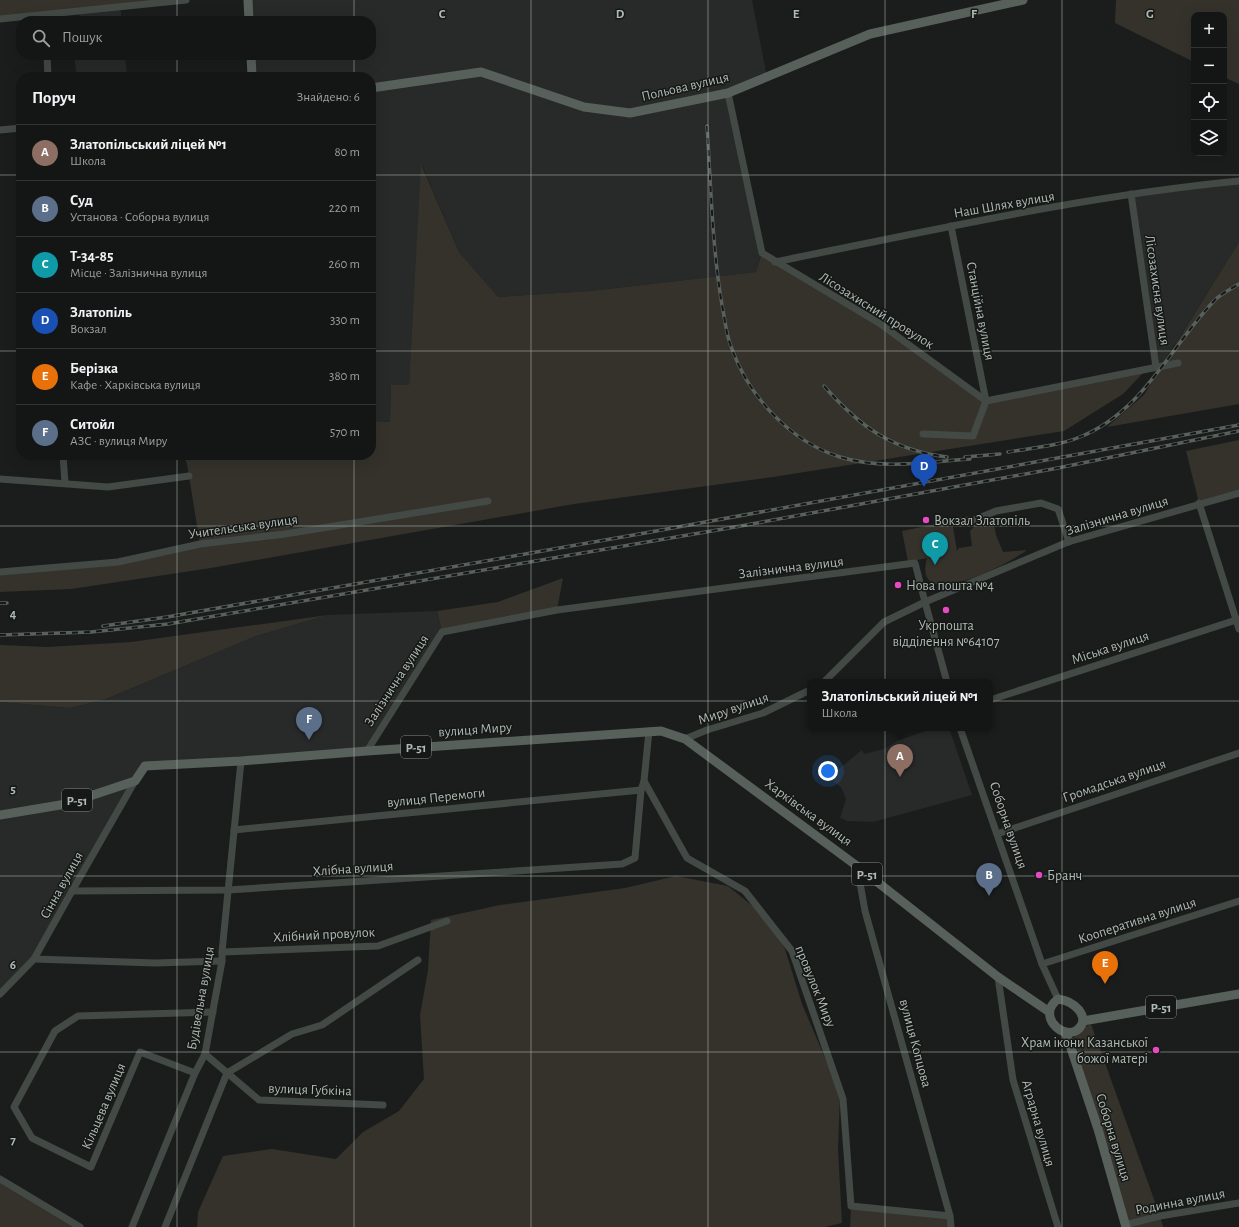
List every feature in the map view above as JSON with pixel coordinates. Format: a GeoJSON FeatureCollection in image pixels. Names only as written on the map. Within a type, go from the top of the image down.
{"type":"FeatureCollection","features":[{"type":"Feature","properties":{"kind":"main road"},"geometry":{"type":"LineString","coordinates":[[248,0],[249,16]]}},
{"type":"Feature","properties":{"kind":"main road","name":"Польова вулиця"},"geometry":{"type":"LineString","coordinates":[[376,87],[481,72],[584,108],[630,113],[728,93],[870,34],[1023,0]]}},
{"type":"Feature","properties":{"kind":"main road"},"geometry":{"type":"LineString","coordinates":[[251,60],[252,72]]}},
{"type":"Feature","properties":{"kind":"main road","name":"вулиця Миру"},"geometry":{"type":"LineString","coordinates":[[135,781],[145,766],[241,761],[366,750],[649,731],[661,731],[685,739]]}},
{"type":"Feature","properties":{"kind":"main road","name":"Харківська вулиця"},"geometry":{"type":"LineString","coordinates":[[685,739],[857,866],[998,977],[1048,1011]]}},
{"type":"Feature","properties":{"kind":"main road","name":"Р-51"},"geometry":{"type":"LineString","coordinates":[[0,815],[66,804],[135,781]]}},
{"type":"Feature","properties":{"kind":"main road","name":"Р-51"},"geometry":{"type":"LineString","coordinates":[[1048,1011],[1054,1024],[1066,1033],[1073,1032],[1080,1028],[1083,1021],[1239,994]]}},
{"type":"Feature","properties":{"kind":"main road"},"geometry":{"type":"LineString","coordinates":[[1048,1011],[1051,1004],[1058,999],[1067,1000],[1082,1013],[1083,1021]]}},
{"type":"Feature","properties":{"kind":"main road","name":"Соборна вулиця"},"geometry":{"type":"LineString","coordinates":[[1066,1033],[1098,1129],[1126,1226]]}},
{"type":"Feature","properties":{"kind":"street"},"geometry":{"type":"LineString","coordinates":[[61,16],[186,0]]}},
{"type":"Feature","properties":{"kind":"street"},"geometry":{"type":"LineString","coordinates":[[0,19],[16,19]]}},
{"type":"Feature","properties":{"kind":"street"},"geometry":{"type":"LineString","coordinates":[[47,60],[48,72]]}},
{"type":"Feature","properties":{"kind":"street","name":"Лісозахисний провулок"},"geometry":{"type":"LineString","coordinates":[[728,93],[762,253],[879,323],[986,401]]}},
{"type":"Feature","properties":{"kind":"street"},"geometry":{"type":"LineString","coordinates":[[0,130],[16,128]]}},
{"type":"Feature","properties":{"kind":"street","name":"Наш Шлях вулиця"},"geometry":{"type":"LineString","coordinates":[[775,262],[951,226],[1131,194],[1239,181]]}},
{"type":"Feature","properties":{"kind":"street","name":"Лісозахисна вулиця"},"geometry":{"type":"LineString","coordinates":[[1131,194],[1156,367],[1178,363]]}},
{"type":"Feature","properties":{"kind":"street","name":"Станційна вулиця"},"geometry":{"type":"LineString","coordinates":[[951,226],[986,401]]}},
{"type":"Feature","properties":{"kind":"street"},"geometry":{"type":"LineString","coordinates":[[923,434],[973,436],[986,401],[1156,367]]}},
{"type":"Feature","properties":{"kind":"street"},"geometry":{"type":"LineString","coordinates":[[63,460],[64,483]]}},
{"type":"Feature","properties":{"kind":"street"},"geometry":{"type":"LineString","coordinates":[[0,479],[108,487],[189,476]]}},
{"type":"Feature","properties":{"kind":"street","name":"Залізнична вулиця"},"geometry":{"type":"LineString","coordinates":[[366,750],[442,632],[557,610],[915,563],[925,602],[1069,542],[1239,493]]}},
{"type":"Feature","properties":{"kind":"street","name":"Учительська вулиця"},"geometry":{"type":"LineString","coordinates":[[0,572],[118,562],[200,544],[284,534],[488,501]]}},
{"type":"Feature","properties":{"kind":"street"},"geometry":{"type":"LineString","coordinates":[[952,521],[974,520],[996,511],[1041,503],[1058,509],[1069,542]]}},
{"type":"Feature","properties":{"kind":"street"},"geometry":{"type":"LineString","coordinates":[[1199,504],[1239,629]]}},
{"type":"Feature","properties":{"kind":"street"},"geometry":{"type":"LineString","coordinates":[[827,679],[884,622],[925,602],[946,679]]}},
{"type":"Feature","properties":{"kind":"street","name":"Міська вулиця"},"geometry":{"type":"LineString","coordinates":[[993,699],[1237,620]]}},
{"type":"Feature","properties":{"kind":"street","name":"Миру вулиця"},"geometry":{"type":"LineString","coordinates":[[685,739],[707,730],[764,713],[807,692]]}},
{"type":"Feature","properties":{"kind":"street"},"geometry":{"type":"LineString","coordinates":[[641,790],[644,781],[649,731]]}},
{"type":"Feature","properties":{"kind":"street","name":"Соборна вулиця"},"geometry":{"type":"LineString","coordinates":[[961,731],[1042,964],[1058,999]]}},
{"type":"Feature","properties":{"kind":"street","name":"Громадська вулиця"},"geometry":{"type":"LineString","coordinates":[[997,834],[1239,753]]}},
{"type":"Feature","properties":{"kind":"street","name":"Будівельна вулиця"},"geometry":{"type":"LineString","coordinates":[[132,1227],[195,1073],[205,1054],[222,962],[241,761]]}},
{"type":"Feature","properties":{"kind":"street","name":"Сінна вулиця"},"geometry":{"type":"LineString","coordinates":[[0,994],[34,959],[135,781]]}},
{"type":"Feature","properties":{"kind":"street","name":"провулок Миру"},"geometry":{"type":"LineString","coordinates":[[644,781],[687,858],[745,892],[792,952],[843,1099],[851,1206],[950,1216]]}},
{"type":"Feature","properties":{"kind":"street","name":"вулиця Перемоги"},"geometry":{"type":"LineString","coordinates":[[234,830],[641,790]]}},
{"type":"Feature","properties":{"kind":"street","name":"Хлібна вулиця"},"geometry":{"type":"LineString","coordinates":[[72,891],[228,890],[622,864],[635,858],[641,790]]}},
{"type":"Feature","properties":{"kind":"street","name":"вулиця Копцова"},"geometry":{"type":"LineString","coordinates":[[857,866],[865,911],[950,1216],[951,1227]]}},
{"type":"Feature","properties":{"kind":"street","name":"Кооперативна вулиця"},"geometry":{"type":"LineString","coordinates":[[1042,964],[1239,901]]}},
{"type":"Feature","properties":{"kind":"street","name":"Хлібний провулок"},"geometry":{"type":"LineString","coordinates":[[222,952],[378,946],[447,921]]}},
{"type":"Feature","properties":{"kind":"street"},"geometry":{"type":"LineString","coordinates":[[34,959],[155,963],[222,962]]}},
{"type":"Feature","properties":{"kind":"street"},"geometry":{"type":"LineString","coordinates":[[164,1227],[227,1073],[292,1034],[322,1025],[418,960]]}},
{"type":"Feature","properties":{"kind":"street","name":"Аграрна вулиця"},"geometry":{"type":"LineString","coordinates":[[998,977],[1013,1080],[1058,1227]]}},
{"type":"Feature","properties":{"kind":"street","name":"Кільцева вулиця"},"geometry":{"type":"LineString","coordinates":[[195,1073],[140,1052],[91,1167],[32,1138],[14,1107],[55,1031],[78,1016],[213,1012]]}},
{"type":"Feature","properties":{"kind":"street","name":"вулиця Губкіна"},"geometry":{"type":"LineString","coordinates":[[205,1054],[259,1100],[383,1105]]}},
{"type":"Feature","properties":{"kind":"street"},"geometry":{"type":"LineString","coordinates":[[0,1178],[80,1227]]}},
{"type":"Feature","properties":{"kind":"street","name":"Родинна вулиця"},"geometry":{"type":"LineString","coordinates":[[1126,1226],[1160,1216],[1239,1203]]}},
{"type":"Feature","properties":{"kind":"shaded area"},"geometry":{"type":"Polygon","coordinates":[[[0,0],[186,0],[37,16],[16,16],[16,18],[0,20],[0,0]]]}},
{"type":"Feature","properties":{"kind":"shaded area"},"geometry":{"type":"Polygon","coordinates":[[[248,0],[752,0],[767,77],[728,93],[762,253],[756,272],[590,291],[498,297],[459,252],[422,165],[409,385],[391,385],[390,422],[376,421],[376,72],[252,72],[251,60],[376,60],[376,16],[249,16],[248,0]]]}},
{"type":"Feature","properties":{"kind":"shaded area"},"geometry":{"type":"Polygon","coordinates":[[[1116,0],[1239,0],[1239,84],[1227,78],[1227,12],[1191,12],[1191,61],[1115,23],[1116,0]]]}},
{"type":"Feature","properties":{"kind":"shaded area"},"geometry":{"type":"Polygon","coordinates":[[[120,7],[121,16],[79,16],[79,12],[120,7]]]}},
{"type":"Feature","properties":{"kind":"shaded area"},"geometry":{"type":"Polygon","coordinates":[[[75,60],[125,60],[127,72],[76,72],[75,60]]]}},
{"type":"Feature","properties":{"kind":"shaded area"},"geometry":{"type":"Polygon","coordinates":[[[421,164],[459,252],[498,297],[590,291],[756,272],[762,253],[879,323],[986,401],[1145,371],[1123,394],[1064,431],[773,477],[574,504],[211,568],[71,589],[0,592],[0,572],[118,562],[200,544],[186,460],[376,460],[376,421],[390,422],[391,385],[409,385],[421,164]]]}},
{"type":"Feature","properties":{"kind":"shaded area"},"geometry":{"type":"Polygon","coordinates":[[[1239,181],[1239,242],[1162,365],[1156,367],[1131,194],[1239,181]]]}},
{"type":"Feature","properties":{"kind":"shaded area"},"geometry":{"type":"Polygon","coordinates":[[[1239,242],[1239,404],[1107,427],[1144,395],[1239,242]]]}},
{"type":"Feature","properties":{"kind":"shaded area"},"geometry":{"type":"Polygon","coordinates":[[[1239,440],[1239,493],[1199,503],[1186,451],[1239,440]]]}},
{"type":"Feature","properties":{"kind":"shaded area"},"geometry":{"type":"Polygon","coordinates":[[[952,521],[957,551],[959,548],[972,546],[970,531],[975,526],[994,525],[996,535],[1003,552],[1027,550],[984,574],[965,581],[947,584],[933,583],[926,575],[927,558],[908,562],[902,531],[952,521]]]}},
{"type":"Feature","properties":{"kind":"shaded area"},"geometry":{"type":"Polygon","coordinates":[[[563,578],[557,610],[442,632],[437,611],[498,602],[563,578]]]}},
{"type":"Feature","properties":{"kind":"shaded area"},"geometry":{"type":"Polygon","coordinates":[[[437,611],[442,632],[367,751],[145,766],[34,959],[0,994],[0,702],[70,708],[106,699],[256,636],[328,615],[437,611]]]}},
{"type":"Feature","properties":{"kind":"shaded area"},"geometry":{"type":"Polygon","coordinates":[[[328,615],[256,636],[106,699],[70,708],[0,702],[0,645],[47,647],[131,642],[328,615]]]}},
{"type":"Feature","properties":{"kind":"shaded area"},"geometry":{"type":"Polygon","coordinates":[[[925,731],[950,731],[972,795],[873,822],[847,821],[840,818],[846,799],[841,787],[834,782],[835,772],[862,750],[864,754],[884,749],[897,741],[925,731]]]}},
{"type":"Feature","properties":{"kind":"shaded area"},"geometry":{"type":"Polygon","coordinates":[[[676,876],[728,886],[766,917],[785,949],[802,1004],[840,1093],[838,1150],[842,1223],[825,1227],[197,1227],[198,1212],[223,1156],[272,1149],[336,1159],[363,1132],[399,1111],[424,1079],[420,1015],[428,970],[431,920],[500,905],[625,888],[676,876]]]}},
{"type":"Feature","properties":{"kind":"shaded area"},"geometry":{"type":"Polygon","coordinates":[[[1091,1024],[1163,1227],[1126,1227],[1071,1041],[1083,1028],[1091,1024]]]}},
{"type":"Feature","properties":{"kind":"shaded area"},"geometry":{"type":"Polygon","coordinates":[[[0,1182],[77,1227],[0,1227],[0,1182]]]}},
{"type":"Feature","properties":{"kind":"shaded area"},"geometry":{"type":"Polygon","coordinates":[[[851,1206],[950,1216],[951,1227],[850,1227],[851,1206]]]}},
{"type":"Feature","properties":{"kind":"railway"},"geometry":{"type":"LineString","coordinates":[[707,126],[716,261],[726,327],[730,344],[740,367],[749,384],[761,400],[789,429],[805,441],[840,457],[856,461],[888,464],[970,459]]}},
{"type":"Feature","properties":{"kind":"railway"},"geometry":{"type":"LineString","coordinates":[[1008,452],[1063,443],[1080,437],[1102,426],[1121,412],[1138,395],[1216,298],[1239,284]]}},
{"type":"Feature","properties":{"kind":"railway"},"geometry":{"type":"LineString","coordinates":[[824,386],[837,401],[864,425],[878,434],[910,449],[927,454],[947,457]]}},
{"type":"Feature","properties":{"kind":"railway"},"geometry":{"type":"LineString","coordinates":[[103,626],[167,617],[645,533],[1239,425]]}},
{"type":"Feature","properties":{"kind":"railway"},"geometry":{"type":"LineString","coordinates":[[0,635],[91,632],[168,624],[735,527],[1058,468],[1239,431]]}},
{"type":"Feature","properties":{"kind":"railway"},"geometry":{"type":"LineString","coordinates":[[965,457],[1000,454]]}},
{"type":"Feature","properties":{"kind":"railway"},"geometry":{"type":"LineString","coordinates":[[0,603],[7,603]]}},
{"type":"Feature","properties":{"kind":"place","name":"Златопіль"},"geometry":{"type":"Point","coordinates":[924,487]}},
{"type":"Feature","properties":{"kind":"place","name":"Вокзал Златопіль"},"geometry":{"type":"Point","coordinates":[926,520]}},
{"type":"Feature","properties":{"kind":"place","name":"Т-34-85"},"geometry":{"type":"Point","coordinates":[935,565]}},
{"type":"Feature","properties":{"kind":"place","name":"Нова пошта №4"},"geometry":{"type":"Point","coordinates":[898,585]}},
{"type":"Feature","properties":{"kind":"place","name":"Укрпошта відділення №64107"},"geometry":{"type":"Point","coordinates":[946,610]}},
{"type":"Feature","properties":{"kind":"place","name":"Ситойл"},"geometry":{"type":"Point","coordinates":[309,740]}},
{"type":"Feature","properties":{"kind":"place","name":"Златопільський ліцей №1"},"geometry":{"type":"Point","coordinates":[900,777]}},
{"type":"Feature","properties":{"kind":"place","name":"Бранч"},"geometry":{"type":"Point","coordinates":[1039,875]}},
{"type":"Feature","properties":{"kind":"place","name":"Суд"},"geometry":{"type":"Point","coordinates":[989,896]}},
{"type":"Feature","properties":{"kind":"place","name":"Берізка"},"geometry":{"type":"Point","coordinates":[1105,984]}},
{"type":"Feature","properties":{"kind":"place","name":"Храм ікони Казанської божої матері"},"geometry":{"type":"Point","coordinates":[1156,1050]}}]}
